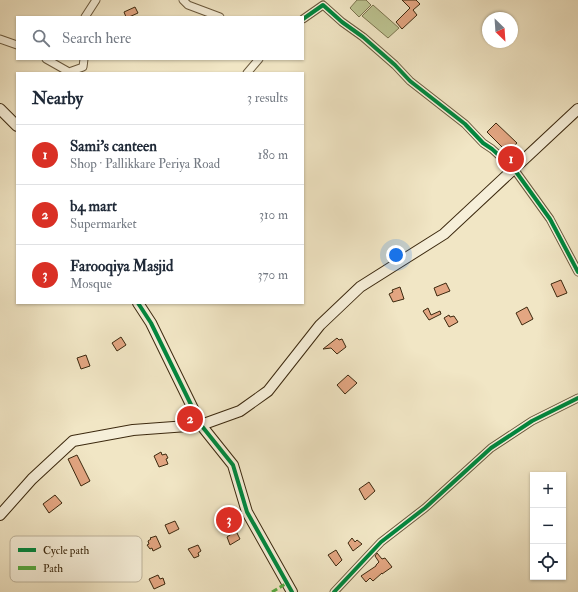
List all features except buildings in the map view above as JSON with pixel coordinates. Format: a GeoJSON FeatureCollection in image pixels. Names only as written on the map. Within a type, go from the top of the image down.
{"type":"FeatureCollection","features":[{"type":"Feature","properties":{"kind":"main road"},"geometry":{"type":"LineString","coordinates":[[0,109],[16,125]]}},
{"type":"Feature","properties":{"kind":"main road"},"geometry":{"type":"LineString","coordinates":[[0,515],[32,479],[73,441],[133,430],[201,425],[240,411],[268,392],[320,325],[360,287],[444,234],[578,109]]}},
{"type":"Feature","properties":{"kind":"main road"},"geometry":{"type":"LineString","coordinates":[[139,304],[151,323],[201,425],[233,465],[247,512],[292,592]]}},
{"type":"Feature","properties":{"kind":"street"},"geometry":{"type":"LineString","coordinates":[[86,16],[96,0]]}},
{"type":"Feature","properties":{"kind":"street"},"geometry":{"type":"LineString","coordinates":[[183,0],[188,5],[217,16]]}},
{"type":"Feature","properties":{"kind":"street"},"geometry":{"type":"LineString","coordinates":[[304,18],[324,2],[342,22],[363,37],[395,65],[410,81],[465,124],[483,143],[492,149],[514,170],[550,219],[578,272]]}},
{"type":"Feature","properties":{"kind":"street"},"geometry":{"type":"LineString","coordinates":[[0,39],[16,45]]}},
{"type":"Feature","properties":{"kind":"street"},"geometry":{"type":"LineString","coordinates":[[48,60],[69,72],[83,68],[84,60]]}},
{"type":"Feature","properties":{"kind":"street"},"geometry":{"type":"LineString","coordinates":[[248,72],[258,60]]}},
{"type":"Feature","properties":{"kind":"street"},"geometry":{"type":"LineString","coordinates":[[334,592],[381,542],[425,508],[491,448],[532,421],[578,398]]}},
{"type":"Feature","properties":{"kind":"green space"},"geometry":{"type":"Polygon","coordinates":[[[357,0],[366,0],[371,5],[359,17],[350,8],[357,0]]]}},
{"type":"Feature","properties":{"kind":"green space"},"geometry":{"type":"Polygon","coordinates":[[[373,5],[399,28],[388,38],[362,16],[373,5]]]}},
{"type":"Feature","properties":{"kind":"marked path"},"geometry":{"type":"LineString","coordinates":[[272,592],[287,583]]}},
{"type":"Feature","properties":{"kind":"cycle path"},"geometry":{"type":"LineString","coordinates":[[304,18],[323,5],[342,22],[363,37],[395,65],[410,81],[465,124],[483,143],[514,169],[550,219],[578,272]]}},
{"type":"Feature","properties":{"kind":"cycle path"},"geometry":{"type":"LineString","coordinates":[[139,304],[151,323],[201,425],[233,465],[247,512],[292,592]]}},
{"type":"Feature","properties":{"kind":"cycle path"},"geometry":{"type":"LineString","coordinates":[[334,592],[381,542],[425,508],[491,448],[532,421],[578,398]]}},
{"type":"Feature","properties":{"kind":"place","name":"Sami's canteen"},"geometry":{"type":"Point","coordinates":[511,159]}},
{"type":"Feature","properties":{"kind":"place","name":"b4 mart"},"geometry":{"type":"Point","coordinates":[190,419]}},
{"type":"Feature","properties":{"kind":"place","name":"Farooqiya Masjid"},"geometry":{"type":"Point","coordinates":[229,520]}}]}
